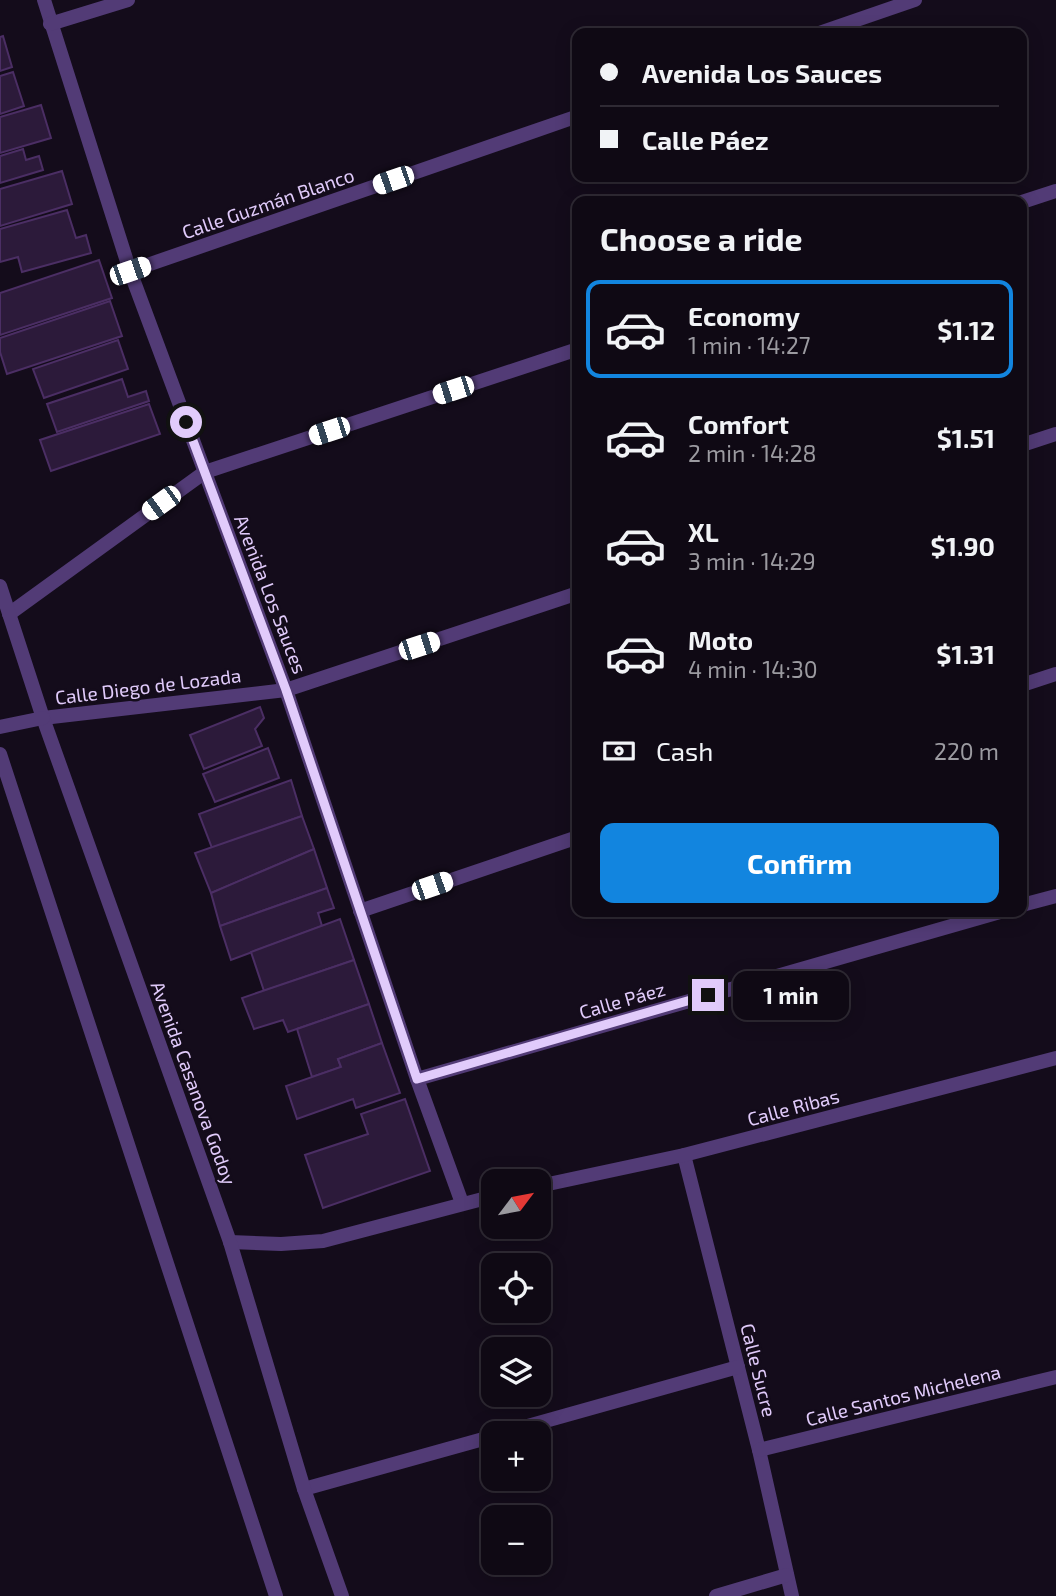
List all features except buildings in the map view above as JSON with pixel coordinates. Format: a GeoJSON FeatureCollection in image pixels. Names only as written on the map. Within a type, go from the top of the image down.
{"type":"FeatureCollection","features":[{"type":"Feature","properties":{"kind":"street","name":"Avenida Los Sauces"},"geometry":{"type":"LineString","coordinates":[[44,0],[130,271],[286,690],[417,1079],[463,1203]]}},
{"type":"Feature","properties":{"kind":"street"},"geometry":{"type":"LineString","coordinates":[[50,24],[128,0]]}},
{"type":"Feature","properties":{"kind":"street"},"geometry":{"type":"LineString","coordinates":[[833,28],[915,0]]}},
{"type":"Feature","properties":{"kind":"street","name":"Calle Guzmán Blanco"},"geometry":{"type":"LineString","coordinates":[[130,271],[572,119]]}},
{"type":"Feature","properties":{"kind":"street"},"geometry":{"type":"LineString","coordinates":[[1027,200],[1056,191]]}},
{"type":"Feature","properties":{"kind":"street"},"geometry":{"type":"LineString","coordinates":[[5,617],[205,472],[572,351]]}},
{"type":"Feature","properties":{"kind":"street"},"geometry":{"type":"LineString","coordinates":[[1027,443],[1056,434]]}},
{"type":"Feature","properties":{"kind":"street","name":"Avenida Casanova Godoy"},"geometry":{"type":"LineString","coordinates":[[0,586],[5,617],[230,1242],[304,1489],[342,1596]]}},
{"type":"Feature","properties":{"kind":"street","name":"Calle Diego de Lozada"},"geometry":{"type":"LineString","coordinates":[[0,727],[43,718],[286,690],[572,595]]}},
{"type":"Feature","properties":{"kind":"street"},"geometry":{"type":"LineString","coordinates":[[1027,683],[1056,674]]}},
{"type":"Feature","properties":{"kind":"street"},"geometry":{"type":"LineString","coordinates":[[0,754],[276,1596]]}},
{"type":"Feature","properties":{"kind":"street"},"geometry":{"type":"LineString","coordinates":[[360,911],[572,839]]}},
{"type":"Feature","properties":{"kind":"street"},"geometry":{"type":"LineString","coordinates":[[1027,904],[1056,896]]}},
{"type":"Feature","properties":{"kind":"street","name":"Calle Páez"},"geometry":{"type":"LineString","coordinates":[[417,1079],[983,917]]}},
{"type":"Feature","properties":{"kind":"street","name":"Calle Ribas"},"geometry":{"type":"LineString","coordinates":[[551,1183],[684,1155],[1056,1058]]}},
{"type":"Feature","properties":{"kind":"street","name":"Calle Sucre"},"geometry":{"type":"LineString","coordinates":[[684,1155],[759,1450],[792,1596]]}},
{"type":"Feature","properties":{"kind":"street"},"geometry":{"type":"LineString","coordinates":[[230,1242],[281,1244],[323,1241],[481,1199]]}},
{"type":"Feature","properties":{"kind":"street"},"geometry":{"type":"LineString","coordinates":[[546,1421],[738,1367]]}},
{"type":"Feature","properties":{"kind":"street","name":"Calle Santos Michelena"},"geometry":{"type":"LineString","coordinates":[[759,1450],[1056,1377]]}},
{"type":"Feature","properties":{"kind":"street"},"geometry":{"type":"LineString","coordinates":[[304,1489],[481,1440]]}},
{"type":"Feature","properties":{"kind":"street"},"geometry":{"type":"LineString","coordinates":[[716,1596],[787,1575]]}},
{"type":"Feature","properties":{"kind":"route"},"geometry":{"type":"LineString","coordinates":[[186,422],[286,690],[417,1079],[708,995]]}}]}
